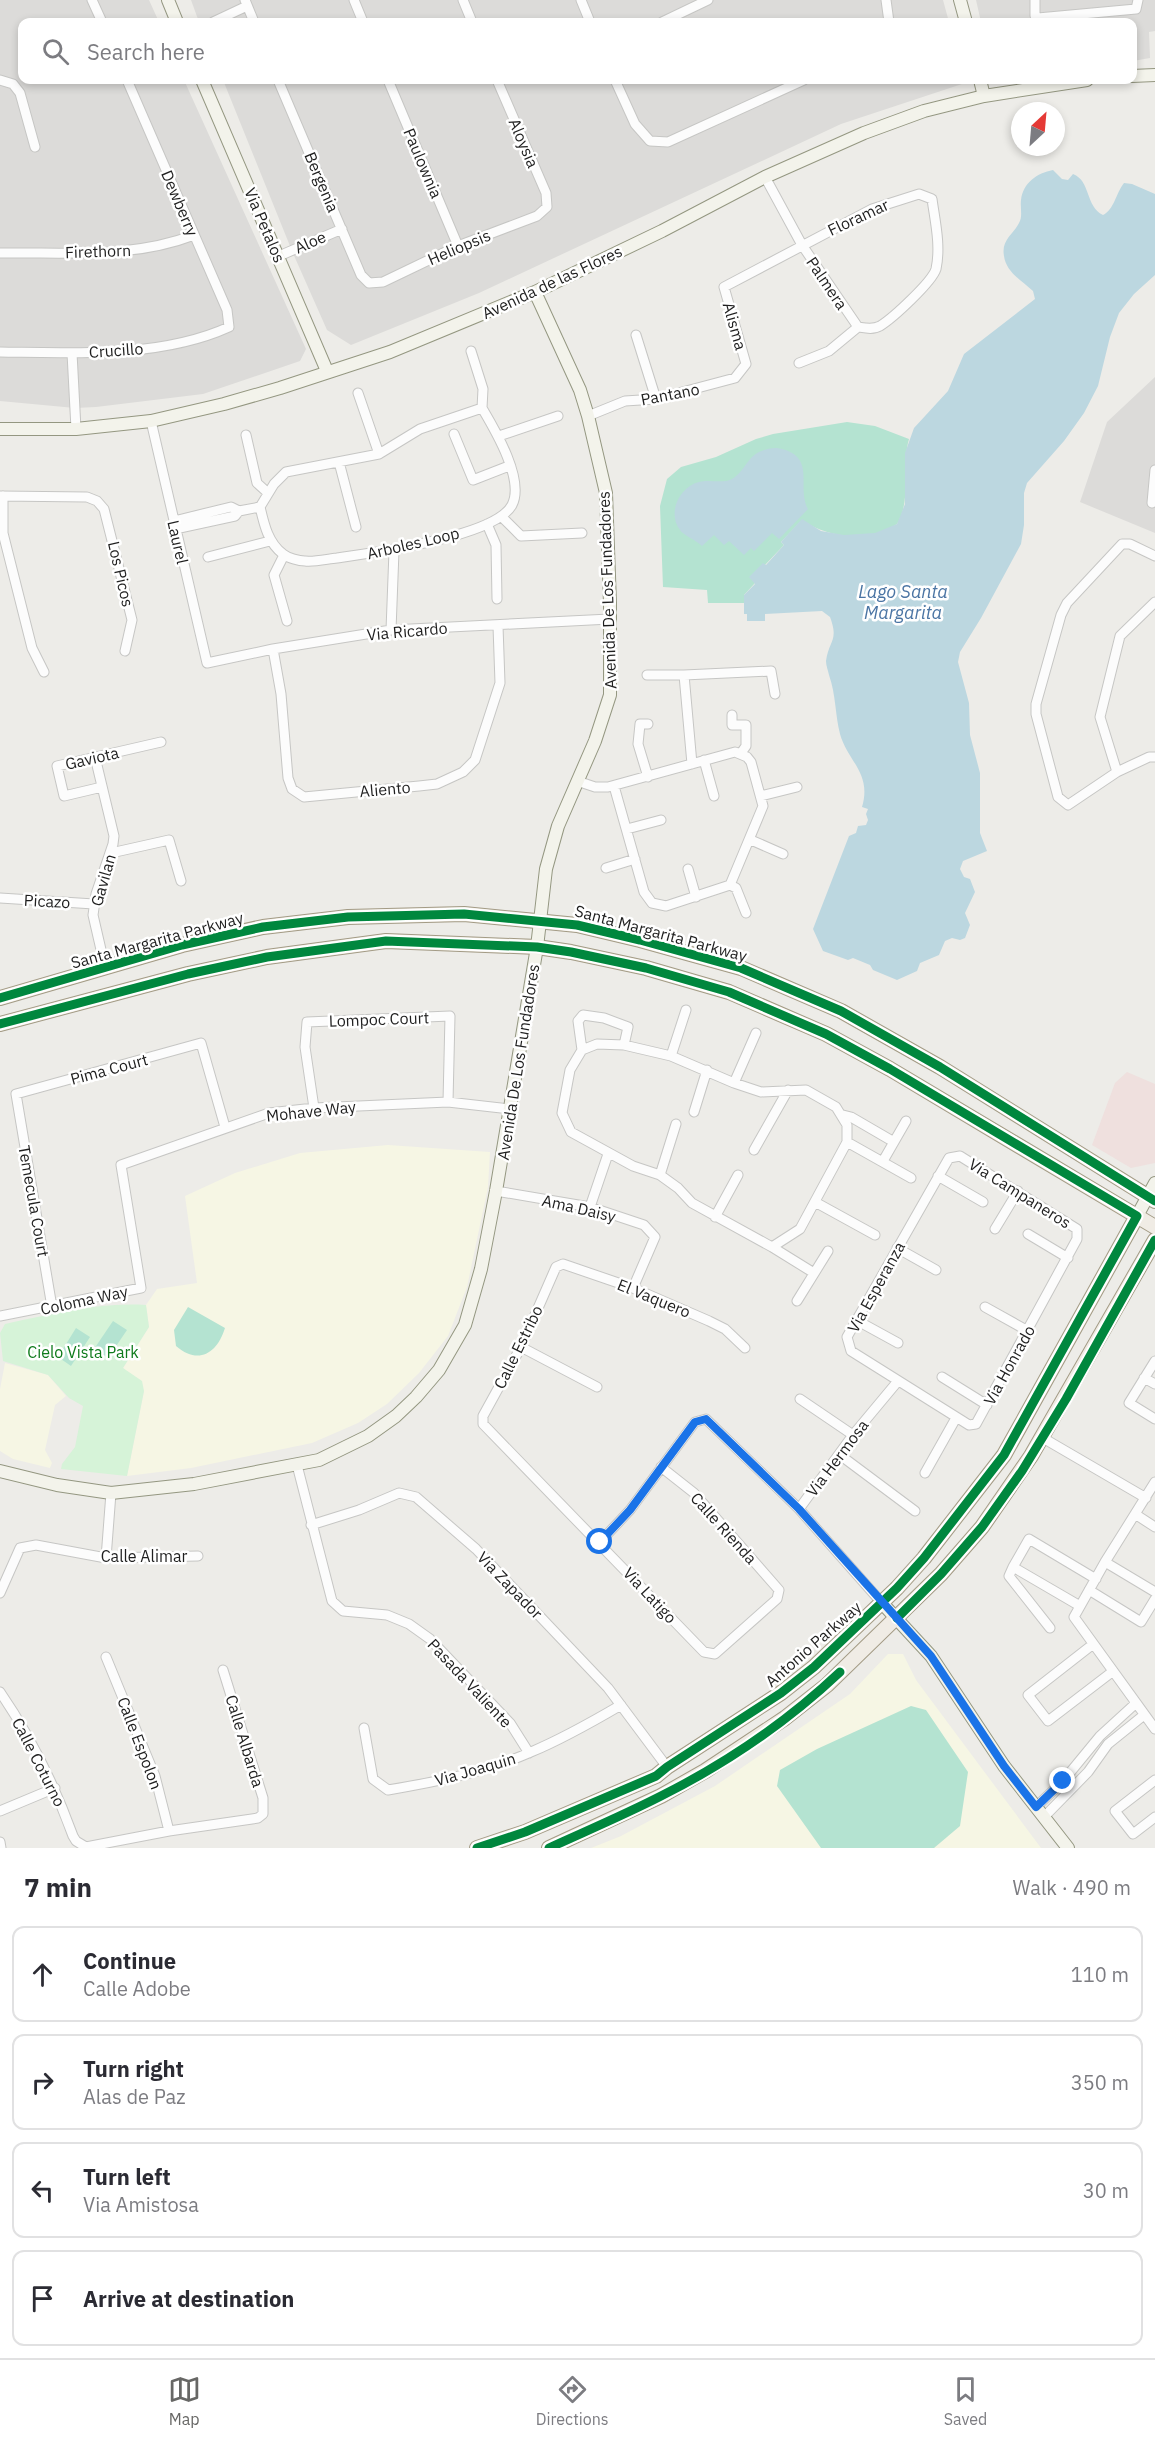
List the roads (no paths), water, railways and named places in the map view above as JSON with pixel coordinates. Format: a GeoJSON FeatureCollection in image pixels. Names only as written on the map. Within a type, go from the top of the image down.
{"type":"FeatureCollection","features":[{"type":"Feature","properties":{"kind":"main road","name":"Santa Margarita Parkway"},"geometry":{"type":"LineString","coordinates":[[0,998],[182,945],[263,927],[348,917],[464,914],[577,925],[741,968],[841,1011],[940,1067],[1151,1199]]}},
{"type":"Feature","properties":{"kind":"main road"},"geometry":{"type":"LineString","coordinates":[[0,1024],[188,974],[267,957],[386,941],[537,947],[646,968],[729,992],[826,1034],[890,1069],[1155,1227]]}},
{"type":"Feature","properties":{"kind":"main road","name":"Antonio Parkway"},"geometry":{"type":"LineString","coordinates":[[477,1848],[525,1832],[656,1776],[781,1694],[814,1667],[882,1603],[924,1558],[1004,1455],[1137,1216]]}},
{"type":"Feature","properties":{"kind":"main road"},"geometry":{"type":"LineString","coordinates":[[549,1848],[661,1796],[745,1746],[827,1685],[941,1574],[982,1527],[1042,1438],[1155,1240]]}},
{"type":"Feature","properties":{"kind":"street"},"geometry":{"type":"LineString","coordinates":[[92,0],[100,18]]}},
{"type":"Feature","properties":{"kind":"street"},"geometry":{"type":"LineString","coordinates":[[168,0],[175,18]]}},
{"type":"Feature","properties":{"kind":"street"},"geometry":{"type":"LineString","coordinates":[[354,0],[361,18]]}},
{"type":"Feature","properties":{"kind":"street"},"geometry":{"type":"LineString","coordinates":[[463,0],[470,18]]}},
{"type":"Feature","properties":{"kind":"street"},"geometry":{"type":"LineString","coordinates":[[581,0],[588,18]]}},
{"type":"Feature","properties":{"kind":"street"},"geometry":{"type":"LineString","coordinates":[[670,18],[708,0]]}},
{"type":"Feature","properties":{"kind":"street"},"geometry":{"type":"LineString","coordinates":[[886,0],[888,18]]}},
{"type":"Feature","properties":{"kind":"street"},"geometry":{"type":"LineString","coordinates":[[960,0],[965,18]]}},
{"type":"Feature","properties":{"kind":"street"},"geometry":{"type":"LineString","coordinates":[[1035,0],[1033,8],[1038,18],[1136,9],[1138,2]]}},
{"type":"Feature","properties":{"kind":"street"},"geometry":{"type":"LineString","coordinates":[[220,18],[246,3],[252,18]]}},
{"type":"Feature","properties":{"kind":"street"},"geometry":{"type":"LineString","coordinates":[[1137,76],[1155,75]]}},
{"type":"Feature","properties":{"kind":"street"},"geometry":{"type":"LineString","coordinates":[[0,80],[13,84],[20,93],[35,147]]}},
{"type":"Feature","properties":{"kind":"street","name":"Dewberry"},"geometry":{"type":"LineString","coordinates":[[129,84],[227,310],[229,327]]}},
{"type":"Feature","properties":{"kind":"street","name":"Via Petalos"},"geometry":{"type":"LineString","coordinates":[[204,84],[327,371]]}},
{"type":"Feature","properties":{"kind":"street","name":"Bergenia"},"geometry":{"type":"LineString","coordinates":[[280,84],[361,274],[369,283]]}},
{"type":"Feature","properties":{"kind":"street","name":"Paulownia"},"geometry":{"type":"LineString","coordinates":[[390,84],[458,246]]}},
{"type":"Feature","properties":{"kind":"street","name":"Aloysia"},"geometry":{"type":"LineString","coordinates":[[499,84],[546,192],[547,207]]}},
{"type":"Feature","properties":{"kind":"street"},"geometry":{"type":"LineString","coordinates":[[617,84],[635,124],[650,141],[668,142],[795,84]]}},
{"type":"Feature","properties":{"kind":"street"},"geometry":{"type":"LineString","coordinates":[[981,84],[984,96]]}},
{"type":"Feature","properties":{"kind":"street","name":"Avenida de las Flores"},"geometry":{"type":"LineString","coordinates":[[0,429],[76,429],[152,421],[224,404],[390,352],[535,292],[662,231],[765,177],[879,127],[924,111],[984,96],[1061,84]]}},
{"type":"Feature","properties":{"kind":"street","name":"Palmera"},"geometry":{"type":"LineString","coordinates":[[765,177],[802,245],[858,327],[829,351],[799,363]]}},
{"type":"Feature","properties":{"kind":"street","name":"Floramar"},"geometry":{"type":"LineString","coordinates":[[724,287],[845,221],[900,198],[919,194],[932,199],[938,237],[936,270],[915,296],[880,326],[872,329],[858,327]]}},
{"type":"Feature","properties":{"kind":"street","name":"Heliopsis"},"geometry":{"type":"LineString","coordinates":[[369,283],[383,282],[458,246],[537,216],[547,207]]}},
{"type":"Feature","properties":{"kind":"street","name":"Aloe"},"geometry":{"type":"LineString","coordinates":[[279,256],[342,229]]}},
{"type":"Feature","properties":{"kind":"street","name":"Firethorn"},"geometry":{"type":"LineString","coordinates":[[0,253],[126,252],[172,243],[194,235]]}},
{"type":"Feature","properties":{"kind":"street","name":"Alisma"},"geometry":{"type":"LineString","coordinates":[[724,287],[746,364]]}},
{"type":"Feature","properties":{"kind":"street","name":"Avenida De Los Fundadores"},"geometry":{"type":"LineString","coordinates":[[0,1471],[57,1485],[111,1492],[194,1484],[297,1466],[338,1452],[368,1436],[396,1416],[439,1370],[457,1342],[472,1306],[496,1191],[537,947],[546,869],[554,836],[608,706],[611,681],[607,503],[580,390],[535,292]]}},
{"type":"Feature","properties":{"kind":"street","name":"Crucillo"},"geometry":{"type":"LineString","coordinates":[[0,352],[72,353],[142,349],[209,336],[229,327]]}},
{"type":"Feature","properties":{"kind":"street"},"geometry":{"type":"LineString","coordinates":[[636,335],[656,399]]}},
{"type":"Feature","properties":{"kind":"street"},"geometry":{"type":"LineString","coordinates":[[471,351],[483,389],[482,408],[499,435],[516,484],[513,504],[502,517],[521,536],[582,533]]}},
{"type":"Feature","properties":{"kind":"street"},"geometry":{"type":"LineString","coordinates":[[72,353],[76,429]]}},
{"type":"Feature","properties":{"kind":"street","name":"Pantano"},"geometry":{"type":"LineString","coordinates":[[588,416],[625,401],[656,399],[735,378],[746,364]]}},
{"type":"Feature","properties":{"kind":"street"},"geometry":{"type":"LineString","coordinates":[[358,393],[379,454]]}},
{"type":"Feature","properties":{"kind":"street"},"geometry":{"type":"LineString","coordinates":[[287,621],[274,575],[284,555],[270,541],[260,507],[268,492],[286,472],[379,454],[420,429],[482,408]]}},
{"type":"Feature","properties":{"kind":"street"},"geometry":{"type":"LineString","coordinates":[[499,435],[558,416]]}},
{"type":"Feature","properties":{"kind":"street","name":"Laurel"},"geometry":{"type":"LineString","coordinates":[[152,421],[207,663]]}},
{"type":"Feature","properties":{"kind":"street"},"geometry":{"type":"LineString","coordinates":[[454,434],[473,480],[509,466]]}},
{"type":"Feature","properties":{"kind":"street"},"geometry":{"type":"LineString","coordinates":[[246,435],[257,483],[268,492]]}},
{"type":"Feature","properties":{"kind":"street"},"geometry":{"type":"LineString","coordinates":[[339,462],[356,527]]}},
{"type":"Feature","properties":{"kind":"street"},"geometry":{"type":"LineString","coordinates":[[1152,503],[1155,470]]}},
{"type":"Feature","properties":{"kind":"street"},"geometry":{"type":"LineString","coordinates":[[2,496],[3,533],[32,648],[44,672]]}},
{"type":"Feature","properties":{"kind":"street","name":"Los Picos"},"geometry":{"type":"LineString","coordinates":[[2,496],[87,498],[97,501],[104,509],[132,620],[125,651]]}},
{"type":"Feature","properties":{"kind":"street"},"geometry":{"type":"LineString","coordinates":[[174,525],[231,507],[239,511],[260,507]]}},
{"type":"Feature","properties":{"kind":"street","name":"Arboles Loop"},"geometry":{"type":"LineString","coordinates":[[284,555],[305,561],[394,550],[488,524],[502,517]]}},
{"type":"Feature","properties":{"kind":"street"},"geometry":{"type":"LineString","coordinates":[[488,524],[496,545],[497,599]]}},
{"type":"Feature","properties":{"kind":"street"},"geometry":{"type":"LineString","coordinates":[[208,557],[270,541]]}},
{"type":"Feature","properties":{"kind":"street"},"geometry":{"type":"LineString","coordinates":[[1155,556],[1130,544],[1122,544],[1067,603],[1060,615],[1036,704],[1036,714],[1058,796],[1068,805],[1117,772],[1149,757],[1155,757]]}},
{"type":"Feature","properties":{"kind":"street"},"geometry":{"type":"LineString","coordinates":[[391,630],[394,550]]}},
{"type":"Feature","properties":{"kind":"street"},"geometry":{"type":"LineString","coordinates":[[1117,772],[1100,717],[1120,636],[1155,602]]}},
{"type":"Feature","properties":{"kind":"street","name":"Via Ricardo"},"geometry":{"type":"LineString","coordinates":[[207,663],[273,649],[391,630],[610,619]]}},
{"type":"Feature","properties":{"kind":"street","name":"Aliento"},"geometry":{"type":"LineString","coordinates":[[273,649],[281,694],[288,778],[292,789],[304,797],[419,786],[437,784],[463,772],[476,760],[500,683],[498,626]]}},
{"type":"Feature","properties":{"kind":"street"},"geometry":{"type":"LineString","coordinates":[[647,675],[771,671],[775,694]]}},
{"type":"Feature","properties":{"kind":"street"},"geometry":{"type":"LineString","coordinates":[[684,675],[692,764]]}},
{"type":"Feature","properties":{"kind":"street"},"geometry":{"type":"LineString","coordinates":[[732,715],[732,724],[746,725],[746,746],[741,753]]}},
{"type":"Feature","properties":{"kind":"street"},"geometry":{"type":"LineString","coordinates":[[648,724],[640,724],[638,744],[648,777]]}},
{"type":"Feature","properties":{"kind":"street","name":"Gaviota"},"geometry":{"type":"LineString","coordinates":[[102,787],[63,796],[57,766],[161,742]]}},
{"type":"Feature","properties":{"kind":"street"},"geometry":{"type":"LineString","coordinates":[[577,781],[596,787],[614,786],[704,760],[735,752],[741,753],[751,762],[763,806],[751,840],[730,885],[666,906],[652,903],[644,892],[614,786]]}},
{"type":"Feature","properties":{"kind":"street","name":"Gavilan"},"geometry":{"type":"LineString","coordinates":[[95,757],[114,836],[111,853],[94,903],[94,924],[105,967]]}},
{"type":"Feature","properties":{"kind":"street"},"geometry":{"type":"LineString","coordinates":[[704,760],[714,796]]}},
{"type":"Feature","properties":{"kind":"street"},"geometry":{"type":"LineString","coordinates":[[761,796],[797,787]]}},
{"type":"Feature","properties":{"kind":"street"},"geometry":{"type":"LineString","coordinates":[[627,830],[661,820]]}},
{"type":"Feature","properties":{"kind":"street"},"geometry":{"type":"LineString","coordinates":[[111,853],[169,840],[181,881]]}},
{"type":"Feature","properties":{"kind":"street"},"geometry":{"type":"LineString","coordinates":[[751,840],[783,854]]}},
{"type":"Feature","properties":{"kind":"street"},"geometry":{"type":"LineString","coordinates":[[606,868],[635,859]]}},
{"type":"Feature","properties":{"kind":"street"},"geometry":{"type":"LineString","coordinates":[[687,869],[696,897]]}},
{"type":"Feature","properties":{"kind":"street"},"geometry":{"type":"LineString","coordinates":[[730,885],[736,888],[746,913]]}},
{"type":"Feature","properties":{"kind":"street","name":"Picazo"},"geometry":{"type":"LineString","coordinates":[[0,898],[94,903]]}},
{"type":"Feature","properties":{"kind":"street"},"geometry":{"type":"LineString","coordinates":[[671,1056],[686,1010]]}},
{"type":"Feature","properties":{"kind":"street"},"geometry":{"type":"LineString","coordinates":[[582,1050],[578,1021],[583,1015],[604,1018],[628,1027],[624,1046]]}},
{"type":"Feature","properties":{"kind":"street","name":"Lompoc Court"},"geometry":{"type":"LineString","coordinates":[[314,1108],[305,1047],[307,1022],[450,1016],[448,1102]]}},
{"type":"Feature","properties":{"kind":"street"},"geometry":{"type":"LineString","coordinates":[[734,1083],[756,1033]]}},
{"type":"Feature","properties":{"kind":"street","name":"Pima Court"},"geometry":{"type":"LineString","coordinates":[[16,1094],[201,1043],[225,1127]]}},
{"type":"Feature","properties":{"kind":"street"},"geometry":{"type":"LineString","coordinates":[[772,1247],[800,1229],[847,1142],[847,1125],[843,1115],[836,1107],[806,1090],[761,1092],[671,1056],[624,1046],[597,1044],[582,1050],[570,1070],[562,1113],[571,1132],[608,1154],[660,1175],[693,1203],[772,1247],[814,1274]]}},
{"type":"Feature","properties":{"kind":"street"},"geometry":{"type":"LineString","coordinates":[[694,1112],[707,1070]]}},
{"type":"Feature","properties":{"kind":"street"},"geometry":{"type":"LineString","coordinates":[[754,1150],[788,1090]]}},
{"type":"Feature","properties":{"kind":"street","name":"Temecula Court"},"geometry":{"type":"LineString","coordinates":[[16,1094],[52,1307]]}},
{"type":"Feature","properties":{"kind":"street","name":"Mohave Way"},"geometry":{"type":"LineString","coordinates":[[130,1224],[121,1165],[269,1113],[314,1108],[448,1102],[510,1109]]}},
{"type":"Feature","properties":{"kind":"street"},"geometry":{"type":"LineString","coordinates":[[843,1115],[851,1117],[894,1142]]}},
{"type":"Feature","properties":{"kind":"street"},"geometry":{"type":"LineString","coordinates":[[883,1161],[906,1121]]}},
{"type":"Feature","properties":{"kind":"street"},"geometry":{"type":"LineString","coordinates":[[660,1175],[676,1124]]}},
{"type":"Feature","properties":{"kind":"street"},"geometry":{"type":"LineString","coordinates":[[847,1142],[912,1178]]}},
{"type":"Feature","properties":{"kind":"street"},"geometry":{"type":"LineString","coordinates":[[590,1207],[608,1154]]}},
{"type":"Feature","properties":{"kind":"street","name":"Via Campaneros"},"geometry":{"type":"LineString","coordinates":[[938,1176],[949,1158],[960,1156],[1077,1229]]}},
{"type":"Feature","properties":{"kind":"street"},"geometry":{"type":"LineString","coordinates":[[715,1217],[738,1175]]}},
{"type":"Feature","properties":{"kind":"street"},"geometry":{"type":"LineString","coordinates":[[938,1176],[983,1202]]}},
{"type":"Feature","properties":{"kind":"street","name":"Via Esperanza"},"geometry":{"type":"LineString","coordinates":[[938,1176],[847,1337],[851,1351],[956,1418]]}},
{"type":"Feature","properties":{"kind":"street","name":"Antonio Parkway"},"geometry":{"type":"LineString","coordinates":[[1137,1216],[1151,1199],[1155,1183]]}},
{"type":"Feature","properties":{"kind":"street","name":"Ama Daisy"},"geometry":{"type":"LineString","coordinates":[[496,1191],[590,1207],[644,1225],[655,1237],[633,1288]]}},
{"type":"Feature","properties":{"kind":"street"},"geometry":{"type":"LineString","coordinates":[[995,1229],[1018,1191]]}},
{"type":"Feature","properties":{"kind":"street"},"geometry":{"type":"LineString","coordinates":[[815,1202],[875,1235]]}},
{"type":"Feature","properties":{"kind":"street","name":"Coloma Way"},"geometry":{"type":"LineString","coordinates":[[0,1316],[141,1288],[130,1224]]}},
{"type":"Feature","properties":{"kind":"street","name":"Via Honrado"},"geometry":{"type":"LineString","coordinates":[[956,1418],[969,1425],[976,1424],[1068,1258],[1077,1239],[1077,1229]]}},
{"type":"Feature","properties":{"kind":"street"},"geometry":{"type":"LineString","coordinates":[[1028,1234],[1068,1258]]}},
{"type":"Feature","properties":{"kind":"street"},"geometry":{"type":"LineString","coordinates":[[897,1248],[936,1270]]}},
{"type":"Feature","properties":{"kind":"street"},"geometry":{"type":"LineString","coordinates":[[797,1301],[828,1251]]}},
{"type":"Feature","properties":{"kind":"street","name":"El Vaquero"},"geometry":{"type":"LineString","coordinates":[[556,1267],[563,1264],[633,1288],[725,1329],[745,1348]]}},
{"type":"Feature","properties":{"kind":"street","name":"Calle Estribo"},"geometry":{"type":"LineString","coordinates":[[485,1427],[483,1416],[521,1347],[556,1267]]}},
{"type":"Feature","properties":{"kind":"street"},"geometry":{"type":"LineString","coordinates":[[985,1307],[1028,1331]]}},
{"type":"Feature","properties":{"kind":"street"},"geometry":{"type":"LineString","coordinates":[[856,1320],[898,1343]]}},
{"type":"Feature","properties":{"kind":"street"},"geometry":{"type":"LineString","coordinates":[[521,1347],[597,1388]]}},
{"type":"Feature","properties":{"kind":"street"},"geometry":{"type":"LineString","coordinates":[[1155,1361],[1129,1403],[1155,1419]]}},
{"type":"Feature","properties":{"kind":"street"},"geometry":{"type":"LineString","coordinates":[[942,1377],[987,1405]]}},
{"type":"Feature","properties":{"kind":"street"},"geometry":{"type":"LineString","coordinates":[[1144,1378],[1155,1384]]}},
{"type":"Feature","properties":{"kind":"street","name":"Via Hermosa"},"geometry":{"type":"LineString","coordinates":[[799,1509],[840,1455],[852,1435],[898,1380]]}},
{"type":"Feature","properties":{"kind":"street"},"geometry":{"type":"LineString","coordinates":[[800,1399],[852,1435]]}},
{"type":"Feature","properties":{"kind":"street"},"geometry":{"type":"LineString","coordinates":[[925,1473],[956,1418]]}},
{"type":"Feature","properties":{"kind":"street"},"geometry":{"type":"LineString","coordinates":[[600,1542],[630,1510],[695,1422],[706,1419],[799,1509],[931,1656],[1004,1766],[1068,1848]]}},
{"type":"Feature","properties":{"kind":"street","name":"Via Latigo"},"geometry":{"type":"LineString","coordinates":[[485,1427],[600,1542],[704,1652],[715,1654]]}},
{"type":"Feature","properties":{"kind":"street"},"geometry":{"type":"LineString","coordinates":[[1042,1438],[1146,1498]]}},
{"type":"Feature","properties":{"kind":"street"},"geometry":{"type":"LineString","coordinates":[[840,1455],[915,1511]]}},
{"type":"Feature","properties":{"kind":"street","name":"Pasada Valiente"},"geometry":{"type":"LineString","coordinates":[[297,1466],[332,1601],[343,1611],[387,1615],[410,1624],[430,1639],[510,1723],[529,1754]]}},
{"type":"Feature","properties":{"kind":"street","name":"Calle Rienda"},"geometry":{"type":"LineString","coordinates":[[661,1467],[694,1493],[777,1586],[779,1594],[777,1599],[715,1654]]}},
{"type":"Feature","properties":{"kind":"street"},"geometry":{"type":"LineString","coordinates":[[1154,1485],[1074,1617],[1092,1645],[1155,1729]]}},
{"type":"Feature","properties":{"kind":"street"},"geometry":{"type":"LineString","coordinates":[[106,1558],[111,1492]]}},
{"type":"Feature","properties":{"kind":"street","name":"Via Zapador"},"geometry":{"type":"LineString","coordinates":[[311,1526],[359,1510],[399,1493],[416,1497],[476,1549],[621,1705],[667,1767]]}},
{"type":"Feature","properties":{"kind":"street"},"geometry":{"type":"LineString","coordinates":[[1135,1514],[1155,1527]]}},
{"type":"Feature","properties":{"kind":"street"},"geometry":{"type":"LineString","coordinates":[[1050,1628],[1009,1576],[1029,1539],[1096,1579]]}},
{"type":"Feature","properties":{"kind":"street","name":"Calle Alimar"},"geometry":{"type":"LineString","coordinates":[[0,1593],[20,1548],[36,1545],[106,1558],[198,1556]]}},
{"type":"Feature","properties":{"kind":"street"},"geometry":{"type":"LineString","coordinates":[[1106,1562],[1155,1592]]}},
{"type":"Feature","properties":{"kind":"street"},"geometry":{"type":"LineString","coordinates":[[1013,1567],[1080,1606]]}},
{"type":"Feature","properties":{"kind":"street"},"geometry":{"type":"LineString","coordinates":[[1089,1590],[1141,1622],[1155,1599]]}},
{"type":"Feature","properties":{"kind":"street"},"geometry":{"type":"LineString","coordinates":[[1092,1645],[1028,1695],[1048,1721],[1112,1672]]}},
{"type":"Feature","properties":{"kind":"street","name":"Calle Espolon"},"geometry":{"type":"LineString","coordinates":[[106,1657],[155,1776],[169,1830]]}},
{"type":"Feature","properties":{"kind":"street","name":"Calle Albarda"},"geometry":{"type":"LineString","coordinates":[[169,1830],[258,1818],[263,1814],[263,1798],[223,1670]]}},
{"type":"Feature","properties":{"kind":"street","name":"Calle Coturno"},"geometry":{"type":"LineString","coordinates":[[0,1692],[36,1750],[55,1788],[76,1841],[86,1847],[169,1830]]}},
{"type":"Feature","properties":{"kind":"street"},"geometry":{"type":"LineString","coordinates":[[1036,1807],[1063,1781],[1100,1736],[1135,1704]]}},
{"type":"Feature","properties":{"kind":"street","name":"Via Joaquin"},"geometry":{"type":"LineString","coordinates":[[364,1728],[373,1779],[388,1790],[444,1781],[529,1754],[621,1705]]}},
{"type":"Feature","properties":{"kind":"street"},"geometry":{"type":"LineString","coordinates":[[1044,1817],[1088,1772],[1108,1744],[1144,1715]]}},
{"type":"Feature","properties":{"kind":"street"},"geometry":{"type":"LineString","coordinates":[[1155,1780],[1115,1810],[1133,1834],[1155,1817]]}},
{"type":"Feature","properties":{"kind":"street"},"geometry":{"type":"LineString","coordinates":[[0,1811],[55,1788]]}},
{"type":"Feature","properties":{"kind":"street"},"geometry":{"type":"LineString","coordinates":[[0,1842],[2,1848]]}},
{"type":"Feature","properties":{"kind":"water","name":"Lago Santa Margarita"},"geometry":{"type":"Polygon","coordinates":[[[1053,170],[1062,179],[1068,180],[1073,174],[1079,177],[1093,206],[1103,215],[1110,209],[1124,183],[1155,194],[1155,275],[1134,294],[1119,313],[1110,337],[1098,386],[1084,413],[1064,441],[1027,483],[1024,493],[1024,525],[1021,544],[960,652],[958,662],[969,703],[970,735],[980,773],[980,833],[987,851],[963,861],[960,869],[964,877],[970,879],[975,892],[965,913],[970,925],[965,938],[960,940],[952,938],[945,941],[939,955],[920,963],[917,971],[897,980],[853,958],[848,960],[823,951],[813,929],[849,836],[856,833],[858,826],[866,825],[868,820],[866,814],[868,809],[862,807],[864,785],[862,776],[840,734],[833,690],[826,665],[834,631],[830,617],[822,611],[765,614],[765,621],[747,621],[747,614],[744,614],[744,595],[755,584],[749,577],[763,563],[766,565],[784,545],[781,542],[802,519],[821,531],[844,535],[875,533],[897,524],[905,504],[905,453],[914,428],[948,391],[964,354],[1035,299],[1033,291],[1015,276],[1005,262],[1004,246],[1020,220],[1022,194],[1028,184],[1036,176],[1053,170]]]}},
{"type":"Feature","properties":{"kind":"water"},"geometry":{"type":"Polygon","coordinates":[[[777,448],[790,452],[802,464],[808,509],[779,539],[772,533],[754,551],[751,548],[744,555],[729,541],[724,545],[714,535],[702,546],[682,532],[676,523],[675,509],[686,489],[699,482],[732,479],[759,452],[777,448]]]}},
{"type":"Feature","properties":{"kind":"park label","name":"Cielo Vista Park"},"geometry":{"type":"Point","coordinates":[83,1352]}}]}
